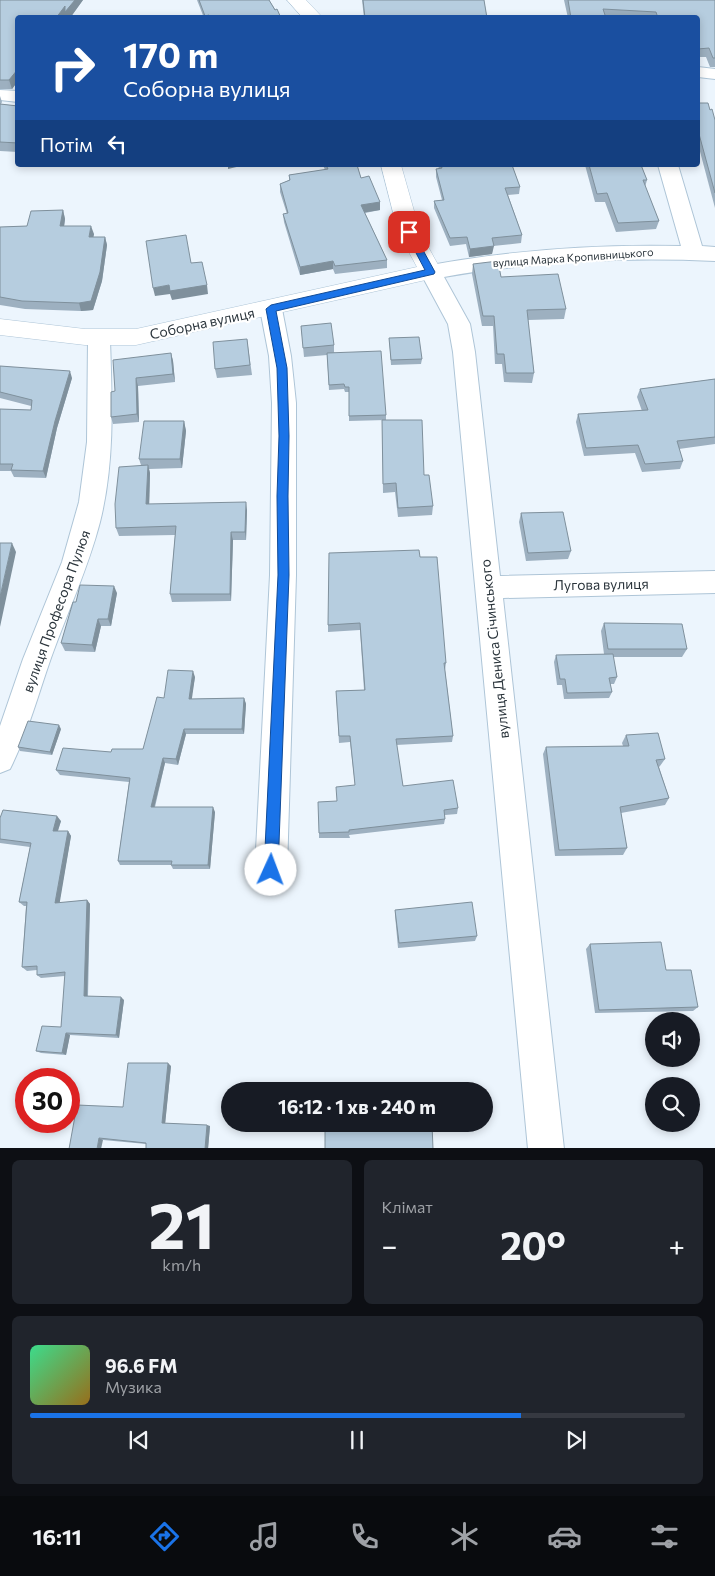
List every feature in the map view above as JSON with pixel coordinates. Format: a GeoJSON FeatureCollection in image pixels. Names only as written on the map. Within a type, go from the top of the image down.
{"type":"FeatureCollection","features":[{"type":"Feature","properties":{"kind":"street"},"geometry":{"type":"LineString","coordinates":[[296,0],[311,15]]}},
{"type":"Feature","properties":{"kind":"street"},"geometry":{"type":"LineString","coordinates":[[700,72],[715,74]]}},
{"type":"Feature","properties":{"kind":"street"},"geometry":{"type":"LineString","coordinates":[[0,95],[15,97]]}},
{"type":"Feature","properties":{"kind":"street","name":"вулиця Дениса Січинського"},"geometry":{"type":"LineString","coordinates":[[392,167],[409,232],[459,324],[546,1148]]}},
{"type":"Feature","properties":{"kind":"street"},"geometry":{"type":"LineString","coordinates":[[669,167],[693,253]]}},
{"type":"Feature","properties":{"kind":"street","name":"вулиця Марка Кропивницького"},"geometry":{"type":"LineString","coordinates":[[431,272],[508,260],[643,251],[715,254]]}},
{"type":"Feature","properties":{"kind":"street","name":"Соборна вулиця"},"geometry":{"type":"LineString","coordinates":[[0,327],[57,336],[99,340],[136,337],[271,309],[431,272]]}},
{"type":"Feature","properties":{"kind":"street"},"geometry":{"type":"LineString","coordinates":[[271,309],[283,382],[284,436],[282,496],[283,575],[271,870]]}},
{"type":"Feature","properties":{"kind":"street","name":"вулиця Професора Пулюя"},"geometry":{"type":"LineString","coordinates":[[0,759],[18,720],[37,660],[82,543],[92,503],[97,474],[100,414],[99,340]]}},
{"type":"Feature","properties":{"kind":"street","name":"Лугова вулиця"},"geometry":{"type":"LineString","coordinates":[[488,587],[715,582]]}},
{"type":"Feature","properties":{"kind":"building"},"geometry":{"type":"Polygon","coordinates":[[[0,0],[75,0],[65,12],[65,6],[58,15],[15,15],[15,73],[9,80],[0,80],[0,0]]]}},
{"type":"Feature","properties":{"kind":"building"},"geometry":{"type":"Polygon","coordinates":[[[199,0],[269,0],[280,15],[209,15],[205,15],[199,0]]]}},
{"type":"Feature","properties":{"kind":"building"},"geometry":{"type":"Polygon","coordinates":[[[363,0],[484,0],[486,15],[365,15],[363,0]]]}},
{"type":"Feature","properties":{"kind":"building"},"geometry":{"type":"Polygon","coordinates":[[[568,0],[715,0],[715,58],[713,58],[709,48],[700,49],[700,15],[657,15],[656,12],[603,9],[605,15],[570,15],[568,0]]]}},
{"type":"Feature","properties":{"kind":"building"},"geometry":{"type":"Polygon","coordinates":[[[700,103],[708,103],[715,120],[715,193],[700,138],[700,103]]]}},
{"type":"Feature","properties":{"kind":"building"},"geometry":{"type":"Polygon","coordinates":[[[0,104],[15,106],[15,143],[0,142],[0,104]]]}},
{"type":"Feature","properties":{"kind":"building"},"geometry":{"type":"Polygon","coordinates":[[[327,167],[358,167],[361,178],[369,176],[380,202],[361,205],[387,260],[335,266],[333,261],[300,267],[283,214],[288,213],[280,184],[290,180],[289,175],[328,169],[327,167]]]}},
{"type":"Feature","properties":{"kind":"building"},"geometry":{"type":"Polygon","coordinates":[[[513,167],[520,187],[505,188],[522,235],[492,238],[494,246],[470,249],[467,237],[450,238],[434,201],[444,200],[436,169],[513,167]]]}},
{"type":"Feature","properties":{"kind":"building"},"geometry":{"type":"Polygon","coordinates":[[[590,167],[642,167],[647,180],[643,180],[659,221],[618,223],[607,193],[597,194],[590,167]]]}},
{"type":"Feature","properties":{"kind":"building"},"geometry":{"type":"Polygon","coordinates":[[[63,210],[60,226],[91,226],[89,237],[105,237],[100,272],[91,301],[79,303],[22,301],[0,297],[0,227],[27,226],[31,211],[63,210]]]}},
{"type":"Feature","properties":{"kind":"building"},"geometry":{"type":"Polygon","coordinates":[[[186,235],[191,263],[202,262],[207,285],[170,291],[169,285],[153,288],[146,241],[186,235]]]}},
{"type":"Feature","properties":{"kind":"building"},"geometry":{"type":"Polygon","coordinates":[[[498,261],[501,277],[558,274],[566,309],[527,310],[534,373],[506,373],[504,354],[497,354],[494,316],[483,316],[473,264],[498,261]]]}},
{"type":"Feature","properties":{"kind":"building"},"geometry":{"type":"Polygon","coordinates":[[[331,323],[334,345],[303,348],[301,326],[331,323]]]}},
{"type":"Feature","properties":{"kind":"building"},"geometry":{"type":"Polygon","coordinates":[[[419,337],[422,359],[391,360],[389,338],[419,337]]]}},
{"type":"Feature","properties":{"kind":"building"},"geometry":{"type":"Polygon","coordinates":[[[247,339],[250,365],[215,369],[213,342],[247,339]]]}},
{"type":"Feature","properties":{"kind":"building"},"geometry":{"type":"Polygon","coordinates":[[[381,351],[386,415],[349,416],[349,387],[345,387],[344,384],[329,385],[327,353],[381,351]]]}},
{"type":"Feature","properties":{"kind":"building"},"geometry":{"type":"Polygon","coordinates":[[[171,353],[173,374],[136,378],[137,414],[111,417],[111,392],[115,391],[113,360],[171,353]]]}},
{"type":"Feature","properties":{"kind":"building"},"geometry":{"type":"Polygon","coordinates":[[[0,366],[70,371],[43,471],[11,470],[13,464],[0,464],[0,409],[31,410],[32,400],[0,392],[0,366]]]}},
{"type":"Feature","properties":{"kind":"building"},"geometry":{"type":"Polygon","coordinates":[[[715,379],[715,437],[677,441],[683,461],[645,464],[638,445],[586,448],[578,414],[648,410],[640,389],[715,379]]]}},
{"type":"Feature","properties":{"kind":"building"},"geometry":{"type":"Polygon","coordinates":[[[382,420],[422,420],[424,475],[429,475],[433,506],[398,508],[396,483],[383,484],[382,420]]]}},
{"type":"Feature","properties":{"kind":"building"},"geometry":{"type":"Polygon","coordinates":[[[144,421],[184,421],[180,459],[139,459],[144,421]]]}},
{"type":"Feature","properties":{"kind":"building"},"geometry":{"type":"Polygon","coordinates":[[[148,465],[146,504],[246,502],[245,532],[231,532],[230,594],[170,594],[176,526],[116,528],[115,504],[119,467],[148,465]]]}},
{"type":"Feature","properties":{"kind":"building"},"geometry":{"type":"Polygon","coordinates":[[[563,512],[571,551],[528,553],[521,513],[563,512]]]}},
{"type":"Feature","properties":{"kind":"building"},"geometry":{"type":"Polygon","coordinates":[[[0,543],[12,543],[0,597],[0,543]]]}},
{"type":"Feature","properties":{"kind":"building"},"geometry":{"type":"Polygon","coordinates":[[[419,550],[420,557],[437,557],[446,663],[444,663],[453,736],[396,739],[403,786],[453,780],[458,808],[444,810],[445,819],[349,830],[349,832],[319,833],[318,802],[337,801],[336,787],[355,785],[350,736],[339,736],[336,691],[365,690],[360,623],[328,625],[329,553],[419,550]]]}},
{"type":"Feature","properties":{"kind":"building"},"geometry":{"type":"Polygon","coordinates":[[[80,585],[114,586],[108,619],[98,619],[92,645],[61,643],[80,585]]]}},
{"type":"Feature","properties":{"kind":"building"},"geometry":{"type":"Polygon","coordinates":[[[604,623],[682,624],[687,649],[608,649],[604,623]]]}},
{"type":"Feature","properties":{"kind":"building"},"geometry":{"type":"Polygon","coordinates":[[[613,654],[617,677],[609,678],[612,692],[567,693],[565,679],[560,679],[556,655],[613,654]]]}},
{"type":"Feature","properties":{"kind":"building"},"geometry":{"type":"Polygon","coordinates":[[[168,670],[193,671],[189,699],[244,698],[242,729],[184,729],[176,759],[163,758],[151,807],[213,807],[208,865],[171,865],[172,861],[118,861],[130,778],[56,770],[63,748],[111,752],[112,749],[143,749],[157,697],[164,698],[168,670]]]}},
{"type":"Feature","properties":{"kind":"building"},"geometry":{"type":"Polygon","coordinates":[[[28,721],[59,725],[50,752],[18,747],[28,721]]]}},
{"type":"Feature","properties":{"kind":"building"},"geometry":{"type":"Polygon","coordinates":[[[658,733],[665,759],[656,760],[669,798],[620,807],[627,848],[559,850],[546,747],[629,746],[626,735],[658,733]]]}},
{"type":"Feature","properties":{"kind":"building"},"geometry":{"type":"Polygon","coordinates":[[[3,810],[57,816],[53,831],[68,831],[55,903],[87,900],[84,996],[121,997],[116,1035],[66,1033],[62,1053],[36,1051],[42,1026],[61,1027],[65,972],[37,975],[37,966],[22,967],[27,902],[19,902],[31,843],[0,839],[0,818],[3,810]]]}},
{"type":"Feature","properties":{"kind":"building"},"geometry":{"type":"Polygon","coordinates":[[[472,902],[477,936],[399,943],[395,910],[472,902]]]}},
{"type":"Feature","properties":{"kind":"building"},"geometry":{"type":"Polygon","coordinates":[[[661,942],[666,970],[691,970],[698,1007],[599,1010],[590,944],[661,942]]]}},
{"type":"Feature","properties":{"kind":"building"},"geometry":{"type":"Polygon","coordinates":[[[128,1063],[168,1063],[162,1123],[207,1125],[205,1148],[146,1148],[146,1143],[99,1138],[97,1148],[69,1148],[72,1133],[80,1133],[80,1105],[123,1107],[128,1063]]]}},
{"type":"Feature","properties":{"kind":"building"},"geometry":{"type":"Polygon","coordinates":[[[325,1132],[432,1132],[433,1148],[325,1148],[325,1132]]]}},
{"type":"Feature","properties":{"kind":"route"},"geometry":{"type":"LineString","coordinates":[[271,870],[284,548],[282,496],[283,382],[271,309],[431,272],[409,232]]}}]}
